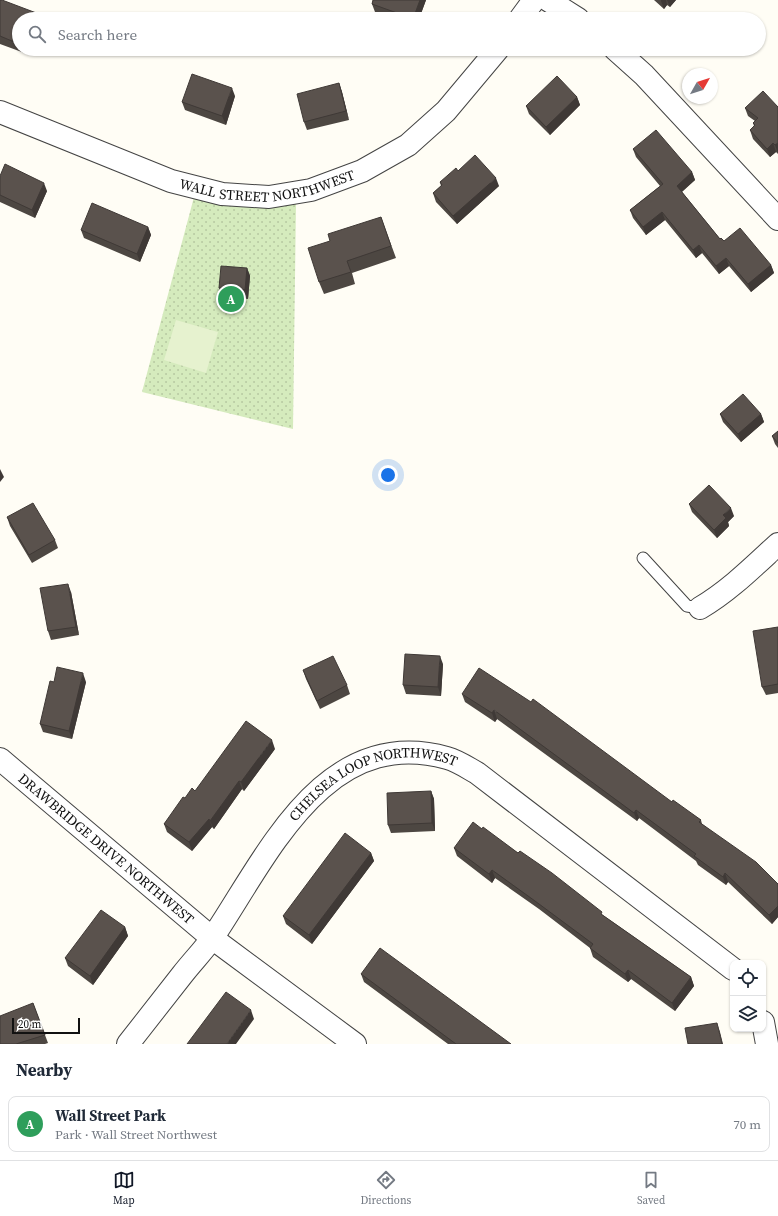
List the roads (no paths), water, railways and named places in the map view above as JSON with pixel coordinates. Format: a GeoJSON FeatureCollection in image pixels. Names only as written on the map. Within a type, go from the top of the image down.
{"type":"FeatureCollection","features":[{"type":"Feature","properties":{"kind":"street"},"geometry":{"type":"LineString","coordinates":[[525,12],[534,0]]}},
{"type":"Feature","properties":{"kind":"street"},"geometry":{"type":"LineString","coordinates":[[548,0],[567,12]]}},
{"type":"Feature","properties":{"kind":"street","name":"WALL STREET NORTHWEST"},"geometry":{"type":"LineString","coordinates":[[0,112],[171,181],[222,194],[269,197],[311,190],[362,171],[408,145],[446,111],[492,56]]}},
{"type":"Feature","properties":{"kind":"street"},"geometry":{"type":"LineString","coordinates":[[622,56],[649,81],[778,219]]}},
{"type":"Feature","properties":{"kind":"street"},"geometry":{"type":"LineString","coordinates":[[700,608],[736,582],[778,544]]}},
{"type":"Feature","properties":{"kind":"street","name":"CHELSEA LOOP NORTHWEST"},"geometry":{"type":"LineString","coordinates":[[128,1044],[212,938],[281,831],[311,796],[343,772],[376,756],[412,752],[448,759],[477,773],[730,967]]}},
{"type":"Feature","properties":{"kind":"street","name":"DRAWBRIDGE DRIVE NORTHWEST"},"geometry":{"type":"LineString","coordinates":[[0,759],[212,938]]}},
{"type":"Feature","properties":{"kind":"street"},"geometry":{"type":"LineString","coordinates":[[212,938],[355,1044]]}},
{"type":"Feature","properties":{"kind":"street"},"geometry":{"type":"LineString","coordinates":[[765,1032],[767,1044]]}},
{"type":"Feature","properties":{"kind":"lane"},"geometry":{"type":"LineString","coordinates":[[643,558],[687,606],[700,608]]}},
{"type":"Feature","properties":{"kind":"place","name":"Wall Street Park"},"geometry":{"type":"Point","coordinates":[231,299]}}]}
